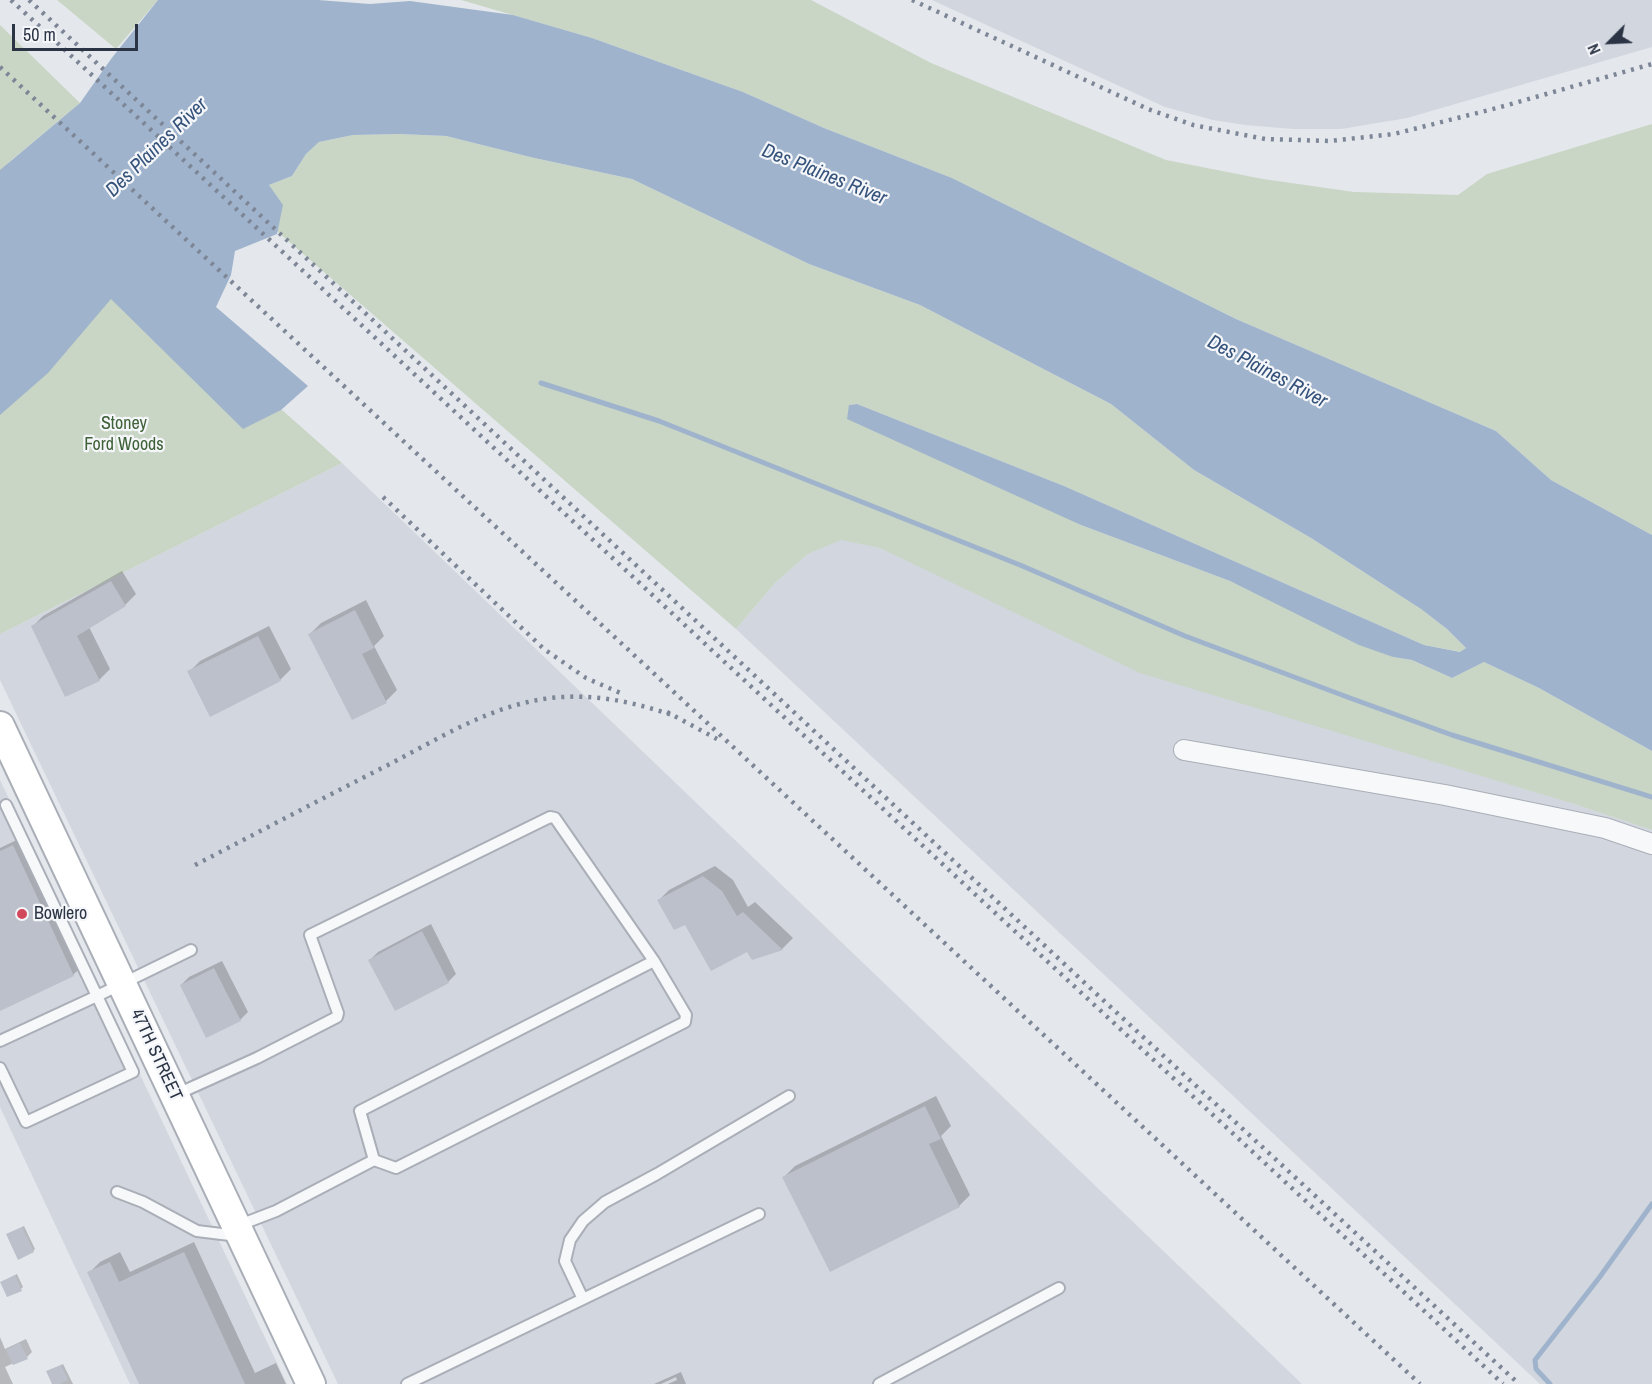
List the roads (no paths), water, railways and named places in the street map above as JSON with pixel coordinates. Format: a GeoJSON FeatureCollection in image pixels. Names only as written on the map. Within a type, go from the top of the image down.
{"type":"FeatureCollection","features":[{"type":"Feature","properties":{"kind":"main road","name":"47TH STREET"},"geometry":{"type":"LineString","coordinates":[[0,726],[15,800],[122,983],[133,1040],[175,1095],[311,1384]]}},
{"type":"Feature","properties":{"kind":"street"},"geometry":{"type":"LineString","coordinates":[[1184,750],[1445,795],[1605,828],[1652,844]]}},
{"type":"Feature","properties":{"kind":"lane"},"geometry":{"type":"LineString","coordinates":[[0,1068],[26,1122],[134,1072],[133,1040],[97,996],[15,800]]}},
{"type":"Feature","properties":{"kind":"lane"},"geometry":{"type":"LineString","coordinates":[[117,1192],[143,1202],[197,1231],[239,1231],[374,1160],[396,1168],[685,1022],[686,1015],[654,961],[555,818],[550,817],[309,935],[338,1013],[337,1017],[257,1058],[175,1095]]}},
{"type":"Feature","properties":{"kind":"lane"},"geometry":{"type":"LineString","coordinates":[[0,1041],[191,950]]}},
{"type":"Feature","properties":{"kind":"lane"},"geometry":{"type":"LineString","coordinates":[[374,1160],[360,1111],[654,961]]}},
{"type":"Feature","properties":{"kind":"lane"},"geometry":{"type":"LineString","coordinates":[[583,1299],[565,1261],[570,1240],[584,1221],[604,1202],[657,1174],[789,1096]]}},
{"type":"Feature","properties":{"kind":"lane"},"geometry":{"type":"LineString","coordinates":[[407,1384],[759,1214]]}},
{"type":"Feature","properties":{"kind":"lane"},"geometry":{"type":"LineString","coordinates":[[879,1384],[1059,1288]]}},
{"type":"Feature","properties":{"kind":"water","name":"Des Plaines River"},"geometry":{"type":"Polygon","coordinates":[[[158,0],[318,0],[370,4],[410,1],[513,15],[592,38],[743,92],[824,128],[952,178],[1236,319],[1496,431],[1551,480],[1652,535],[1652,751],[1539,688],[1484,662],[1452,678],[1412,660],[1393,657],[1359,645],[1230,581],[1081,525],[847,419],[849,405],[857,404],[1064,486],[1424,645],[1460,652],[1466,648],[1447,629],[1421,609],[1311,538],[1194,470],[1111,404],[920,305],[809,264],[632,179],[446,136],[353,135],[319,142],[306,154],[292,176],[269,185],[283,205],[277,234],[235,251],[231,275],[216,307],[308,386],[281,410],[243,429],[111,299],[48,373],[0,415],[0,170],[80,103],[111,59],[158,0]]]}},
{"type":"Feature","properties":{"kind":"waterway"},"geometry":{"type":"LineString","coordinates":[[541,383],[659,421],[1020,565],[1185,636],[1350,698],[1452,735],[1652,797]]}},
{"type":"Feature","properties":{"kind":"waterway"},"geometry":{"type":"LineString","coordinates":[[1550,1384],[1536,1369],[1535,1360],[1599,1278],[1652,1204]]}},
{"type":"Feature","properties":{"kind":"railway"},"geometry":{"type":"LineString","coordinates":[[11,0],[1503,1384]]}},
{"type":"Feature","properties":{"kind":"railway"},"geometry":{"type":"LineString","coordinates":[[29,0],[1519,1384]]}},
{"type":"Feature","properties":{"kind":"railway"},"geometry":{"type":"LineString","coordinates":[[912,0],[1148,109],[1193,125],[1265,139],[1330,141],[1394,134],[1497,108],[1652,64]]}},
{"type":"Feature","properties":{"kind":"railway"},"geometry":{"type":"LineString","coordinates":[[0,67],[1420,1384]]}},
{"type":"Feature","properties":{"kind":"railway"},"geometry":{"type":"LineString","coordinates":[[383,497],[544,649],[586,678],[625,695]]}},
{"type":"Feature","properties":{"kind":"railway"},"geometry":{"type":"LineString","coordinates":[[195,865],[447,734],[508,708],[551,698],[583,697],[629,703],[675,716]]}},
{"type":"Feature","properties":{"kind":"railway"},"geometry":{"type":"LineString","coordinates":[[667,712],[717,739]]}},
{"type":"Feature","properties":{"kind":"place","name":"Bowlero"},"geometry":{"type":"Point","coordinates":[22,914]}},
{"type":"Feature","properties":{"kind":"park label","name":"Stoney Ford Woods"},"geometry":{"type":"Point","coordinates":[124,434]}}]}
